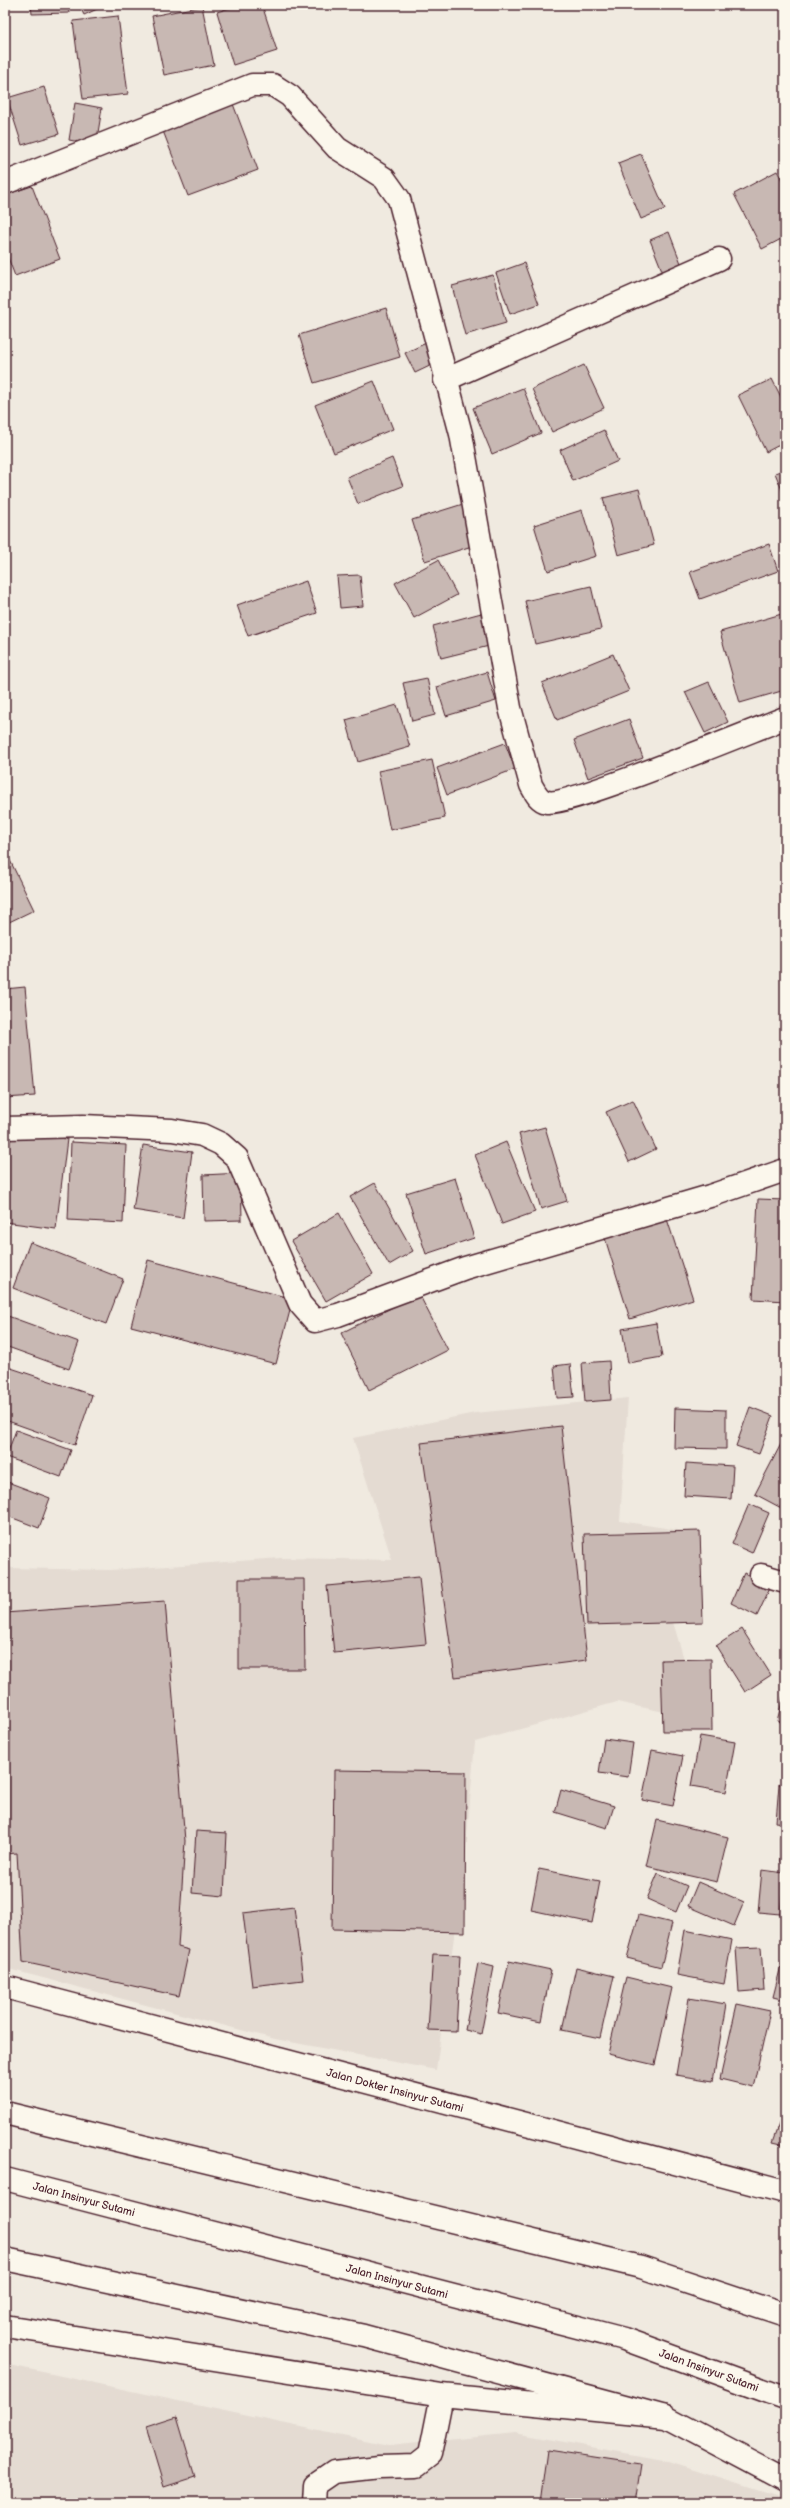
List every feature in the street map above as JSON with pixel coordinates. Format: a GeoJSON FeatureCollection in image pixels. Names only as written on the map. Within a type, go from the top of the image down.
{"type":"FeatureCollection","features":[{"type":"Feature","properties":{"kind":"main road"},"geometry":{"type":"LineString","coordinates":[[5,184],[252,85],[273,84],[290,96],[337,148],[384,178],[399,199],[445,380],[461,434],[510,708],[531,785],[537,796],[547,802],[558,802],[601,788],[785,718]]}},
{"type":"Feature","properties":{"kind":"main road"},"geometry":{"type":"LineString","coordinates":[[445,380],[719,259]]}},
{"type":"Feature","properties":{"kind":"main road"},"geometry":{"type":"LineString","coordinates":[[5,1128],[84,1126],[172,1130],[202,1135],[221,1144],[237,1158],[300,1304],[315,1321],[465,1268],[710,1196],[785,1170]]}},
{"type":"Feature","properties":{"kind":"main road"},"geometry":{"type":"LineString","coordinates":[[761,1575],[785,1582]]}},
{"type":"Feature","properties":{"kind":"main road","name":"Jalan Dokter Insinyur Sutami"},"geometry":{"type":"LineString","coordinates":[[5,1987],[785,2192]]}},
{"type":"Feature","properties":{"kind":"main road"},"geometry":{"type":"LineString","coordinates":[[5,2113],[641,2266],[785,2316]]}},
{"type":"Feature","properties":{"kind":"main road","name":"Jalan Insinyur Sutami"},"geometry":{"type":"LineString","coordinates":[[5,2179],[624,2339],[785,2398]]}},
{"type":"Feature","properties":{"kind":"main road"},"geometry":{"type":"LineString","coordinates":[[5,2258],[364,2336],[666,2417],[785,2480]]}},
{"type":"Feature","properties":{"kind":"main road"},"geometry":{"type":"LineString","coordinates":[[5,2326],[442,2395],[666,2417]]}},
{"type":"Feature","properties":{"kind":"main road"},"geometry":{"type":"LineString","coordinates":[[314,2503],[315,2485],[334,2472],[379,2467],[416,2466],[430,2454],[442,2395]]}},
{"type":"Feature","properties":{"kind":"shaded area"},"geometry":{"type":"Polygon","coordinates":[[[628,1398],[620,1521],[685,1531],[673,1622],[702,1720],[617,1702],[475,1742],[466,1848],[436,2070],[275,2039],[5,1968],[5,1568],[110,1570],[281,1558],[392,1560],[353,1438],[475,1413],[628,1398]]]}},
{"type":"Feature","properties":{"kind":"shaded area"},"geometry":{"type":"Polygon","coordinates":[[[5,2364],[389,2446],[515,2433],[669,2461],[785,2498],[785,2503],[5,2503],[5,2364]]]}},
{"type":"Feature","properties":{"kind":"building"},"geometry":{"type":"Polygon","coordinates":[[[31,5],[68,5],[69,13],[32,14],[31,5]]]}},
{"type":"Feature","properties":{"kind":"building"},"geometry":{"type":"Polygon","coordinates":[[[79,5],[106,5],[84,15],[79,5]]]}},
{"type":"Feature","properties":{"kind":"building"},"geometry":{"type":"Polygon","coordinates":[[[239,5],[262,5],[277,51],[233,65],[217,12],[239,5]]]}},
{"type":"Feature","properties":{"kind":"building"},"geometry":{"type":"Polygon","coordinates":[[[202,6],[214,65],[164,75],[152,16],[202,6]]]}},
{"type":"Feature","properties":{"kind":"building"},"geometry":{"type":"Polygon","coordinates":[[[118,16],[128,94],[83,99],[73,21],[118,16]]]}},
{"type":"Feature","properties":{"kind":"building"},"geometry":{"type":"Polygon","coordinates":[[[44,87],[59,134],[22,145],[7,98],[44,87]]]}},
{"type":"Feature","properties":{"kind":"building"},"geometry":{"type":"Polygon","coordinates":[[[75,103],[102,108],[96,145],[69,140],[75,103]]]}},
{"type":"Feature","properties":{"kind":"building"},"geometry":{"type":"Polygon","coordinates":[[[233,104],[258,170],[188,196],[163,131],[233,104]]]}},
{"type":"Feature","properties":{"kind":"building"},"geometry":{"type":"Polygon","coordinates":[[[641,154],[665,209],[641,219],[618,163],[641,154]]]}},
{"type":"Feature","properties":{"kind":"building"},"geometry":{"type":"Polygon","coordinates":[[[777,171],[785,185],[785,237],[762,249],[734,194],[777,171]]]}},
{"type":"Feature","properties":{"kind":"building"},"geometry":{"type":"Polygon","coordinates":[[[32,186],[60,259],[15,276],[5,250],[5,195],[32,186]]]}},
{"type":"Feature","properties":{"kind":"building"},"geometry":{"type":"Polygon","coordinates":[[[669,232],[684,271],[665,278],[650,240],[669,232]]]}},
{"type":"Feature","properties":{"kind":"building"},"geometry":{"type":"Polygon","coordinates":[[[524,263],[539,304],[510,314],[496,273],[524,263]]]}},
{"type":"Feature","properties":{"kind":"building"},"geometry":{"type":"Polygon","coordinates":[[[493,275],[506,323],[465,335],[452,286],[493,275]]]}},
{"type":"Feature","properties":{"kind":"building"},"geometry":{"type":"Polygon","coordinates":[[[386,308],[400,357],[314,383],[299,335],[386,308]]]}},
{"type":"Feature","properties":{"kind":"building"},"geometry":{"type":"Polygon","coordinates":[[[426,343],[436,363],[415,373],[405,353],[426,343]]]}},
{"type":"Feature","properties":{"kind":"building"},"geometry":{"type":"Polygon","coordinates":[[[584,365],[604,408],[552,432],[532,389],[584,365]]]}},
{"type":"Feature","properties":{"kind":"building"},"geometry":{"type":"Polygon","coordinates":[[[772,379],[785,405],[785,442],[766,452],[738,395],[772,379]]]}},
{"type":"Feature","properties":{"kind":"building"},"geometry":{"type":"Polygon","coordinates":[[[374,381],[393,429],[334,453],[315,405],[374,381]]]}},
{"type":"Feature","properties":{"kind":"building"},"geometry":{"type":"Polygon","coordinates":[[[523,388],[541,433],[492,454],[473,408],[523,388]]]}},
{"type":"Feature","properties":{"kind":"building"},"geometry":{"type":"Polygon","coordinates":[[[604,430],[618,461],[573,481],[560,450],[604,430]]]}},
{"type":"Feature","properties":{"kind":"building"},"geometry":{"type":"Polygon","coordinates":[[[392,458],[403,486],[358,504],[347,477],[392,458]]]}},
{"type":"Feature","properties":{"kind":"building"},"geometry":{"type":"Polygon","coordinates":[[[785,469],[785,497],[775,473],[785,469]]]}},
{"type":"Feature","properties":{"kind":"building"},"geometry":{"type":"Polygon","coordinates":[[[639,489],[654,545],[618,555],[603,498],[639,489]]]}},
{"type":"Feature","properties":{"kind":"building"},"geometry":{"type":"Polygon","coordinates":[[[463,504],[475,545],[425,561],[412,520],[463,504]]]}},
{"type":"Feature","properties":{"kind":"building"},"geometry":{"type":"Polygon","coordinates":[[[582,510],[596,556],[548,571],[534,525],[582,510]]]}},
{"type":"Feature","properties":{"kind":"building"},"geometry":{"type":"Polygon","coordinates":[[[769,544],[778,571],[700,599],[690,572],[769,544]]]}},
{"type":"Feature","properties":{"kind":"building"},"geometry":{"type":"Polygon","coordinates":[[[438,560],[457,595],[414,618],[395,583],[438,560]]]}},
{"type":"Feature","properties":{"kind":"building"},"geometry":{"type":"Polygon","coordinates":[[[360,575],[363,606],[340,608],[337,576],[360,575]]]}},
{"type":"Feature","properties":{"kind":"building"},"geometry":{"type":"Polygon","coordinates":[[[306,581],[317,613],[248,636],[237,605],[306,581]]]}},
{"type":"Feature","properties":{"kind":"building"},"geometry":{"type":"Polygon","coordinates":[[[591,586],[601,629],[535,644],[525,601],[591,586]]]}},
{"type":"Feature","properties":{"kind":"building"},"geometry":{"type":"Polygon","coordinates":[[[485,612],[493,645],[441,658],[433,626],[485,612]]]}},
{"type":"Feature","properties":{"kind":"building"},"geometry":{"type":"Polygon","coordinates":[[[785,613],[785,690],[740,703],[720,632],[785,613]]]}},
{"type":"Feature","properties":{"kind":"building"},"geometry":{"type":"Polygon","coordinates":[[[613,654],[629,691],[557,720],[542,683],[613,654]]]}},
{"type":"Feature","properties":{"kind":"building"},"geometry":{"type":"Polygon","coordinates":[[[487,672],[496,701],[446,716],[437,687],[487,672]]]}},
{"type":"Feature","properties":{"kind":"building"},"geometry":{"type":"Polygon","coordinates":[[[427,678],[435,715],[412,721],[403,683],[427,678]]]}},
{"type":"Feature","properties":{"kind":"building"},"geometry":{"type":"Polygon","coordinates":[[[709,682],[728,722],[705,733],[685,692],[709,682]]]}},
{"type":"Feature","properties":{"kind":"building"},"geometry":{"type":"Polygon","coordinates":[[[397,705],[410,747],[358,762],[346,720],[397,705]]]}},
{"type":"Feature","properties":{"kind":"building"},"geometry":{"type":"Polygon","coordinates":[[[629,719],[643,758],[588,778],[574,740],[629,719]]]}},
{"type":"Feature","properties":{"kind":"building"},"geometry":{"type":"Polygon","coordinates":[[[505,743],[515,769],[447,795],[437,768],[505,743]]]}},
{"type":"Feature","properties":{"kind":"building"},"geometry":{"type":"Polygon","coordinates":[[[432,760],[445,818],[390,830],[378,771],[432,760]]]}},
{"type":"Feature","properties":{"kind":"building"},"geometry":{"type":"Polygon","coordinates":[[[5,850],[34,910],[5,924],[5,850]]]}},
{"type":"Feature","properties":{"kind":"building"},"geometry":{"type":"Polygon","coordinates":[[[25,987],[35,1096],[5,1098],[5,989],[25,987]]]}},
{"type":"Feature","properties":{"kind":"building"},"geometry":{"type":"Polygon","coordinates":[[[633,1100],[656,1149],[629,1162],[606,1112],[633,1100]]]}},
{"type":"Feature","properties":{"kind":"building"},"geometry":{"type":"Polygon","coordinates":[[[545,1127],[567,1201],[541,1209],[519,1134],[545,1127]]]}},
{"type":"Feature","properties":{"kind":"building"},"geometry":{"type":"Polygon","coordinates":[[[5,1132],[67,1139],[56,1229],[5,1222],[5,1132]]]}},
{"type":"Feature","properties":{"kind":"building"},"geometry":{"type":"Polygon","coordinates":[[[71,1142],[126,1145],[123,1223],[68,1220],[71,1142]]]}},
{"type":"Feature","properties":{"kind":"building"},"geometry":{"type":"Polygon","coordinates":[[[506,1142],[535,1212],[502,1224],[475,1155],[506,1142]]]}},
{"type":"Feature","properties":{"kind":"building"},"geometry":{"type":"Polygon","coordinates":[[[143,1145],[192,1152],[183,1218],[133,1210],[143,1145]]]}},
{"type":"Feature","properties":{"kind":"building"},"geometry":{"type":"Polygon","coordinates":[[[241,1173],[242,1220],[204,1221],[203,1175],[241,1173]]]}},
{"type":"Feature","properties":{"kind":"building"},"geometry":{"type":"Polygon","coordinates":[[[455,1178],[474,1238],[426,1254],[406,1193],[455,1178]]]}},
{"type":"Feature","properties":{"kind":"building"},"geometry":{"type":"Polygon","coordinates":[[[375,1183],[413,1251],[389,1265],[350,1197],[375,1183]]]}},
{"type":"Feature","properties":{"kind":"building"},"geometry":{"type":"Polygon","coordinates":[[[758,1199],[785,1200],[785,1301],[753,1299],[758,1199]]]}},
{"type":"Feature","properties":{"kind":"building"},"geometry":{"type":"Polygon","coordinates":[[[339,1213],[373,1274],[326,1301],[291,1241],[339,1213]]]}},
{"type":"Feature","properties":{"kind":"building"},"geometry":{"type":"Polygon","coordinates":[[[666,1216],[693,1299],[630,1319],[604,1235],[666,1216]]]}},
{"type":"Feature","properties":{"kind":"building"},"geometry":{"type":"Polygon","coordinates":[[[30,1242],[123,1279],[106,1324],[13,1288],[30,1242]]]}},
{"type":"Feature","properties":{"kind":"building"},"geometry":{"type":"Polygon","coordinates":[[[148,1260],[293,1299],[276,1364],[131,1326],[148,1260]]]}},
{"type":"Feature","properties":{"kind":"building"},"geometry":{"type":"Polygon","coordinates":[[[419,1294],[448,1350],[369,1390],[341,1333],[419,1294]]]}},
{"type":"Feature","properties":{"kind":"building"},"geometry":{"type":"Polygon","coordinates":[[[5,1315],[79,1342],[69,1369],[5,1346],[5,1315]]]}},
{"type":"Feature","properties":{"kind":"building"},"geometry":{"type":"Polygon","coordinates":[[[656,1323],[662,1357],[628,1363],[622,1329],[656,1323]]]}},
{"type":"Feature","properties":{"kind":"building"},"geometry":{"type":"Polygon","coordinates":[[[609,1361],[611,1400],[585,1402],[582,1363],[609,1361]]]}},
{"type":"Feature","properties":{"kind":"building"},"geometry":{"type":"Polygon","coordinates":[[[570,1364],[574,1397],[557,1398],[554,1366],[570,1364]]]}},
{"type":"Feature","properties":{"kind":"building"},"geometry":{"type":"Polygon","coordinates":[[[8,1367],[92,1395],[75,1445],[5,1420],[5,1374],[8,1367]]]}},
{"type":"Feature","properties":{"kind":"building"},"geometry":{"type":"Polygon","coordinates":[[[750,1407],[773,1416],[759,1454],[736,1446],[750,1407]]]}},
{"type":"Feature","properties":{"kind":"building"},"geometry":{"type":"Polygon","coordinates":[[[675,1408],[726,1410],[726,1449],[674,1448],[675,1408]]]}},
{"type":"Feature","properties":{"kind":"building"},"geometry":{"type":"Polygon","coordinates":[[[561,1426],[587,1660],[455,1677],[421,1443],[561,1426]]]}},
{"type":"Feature","properties":{"kind":"building"},"geometry":{"type":"Polygon","coordinates":[[[16,1430],[71,1450],[61,1477],[6,1457],[16,1430]]]}},
{"type":"Feature","properties":{"kind":"building"},"geometry":{"type":"Polygon","coordinates":[[[782,1442],[785,1444],[785,1510],[755,1494],[782,1442]]]}},
{"type":"Feature","properties":{"kind":"building"},"geometry":{"type":"Polygon","coordinates":[[[686,1463],[733,1466],[731,1499],[684,1496],[686,1463]]]}},
{"type":"Feature","properties":{"kind":"building"},"geometry":{"type":"Polygon","coordinates":[[[5,1481],[50,1498],[39,1528],[5,1515],[5,1481]]]}},
{"type":"Feature","properties":{"kind":"building"},"geometry":{"type":"Polygon","coordinates":[[[749,1504],[769,1513],[752,1553],[732,1544],[749,1504]]]}},
{"type":"Feature","properties":{"kind":"building"},"geometry":{"type":"Polygon","coordinates":[[[700,1531],[703,1622],[587,1625],[584,1534],[700,1531]]]}},
{"type":"Feature","properties":{"kind":"building"},"geometry":{"type":"Polygon","coordinates":[[[744,1573],[771,1586],[757,1616],[731,1603],[744,1573]]]}},
{"type":"Feature","properties":{"kind":"building"},"geometry":{"type":"Polygon","coordinates":[[[419,1577],[426,1644],[334,1653],[327,1586],[419,1577]]]}},
{"type":"Feature","properties":{"kind":"building"},"geometry":{"type":"Polygon","coordinates":[[[239,1579],[304,1579],[305,1669],[239,1669],[239,1579]]]}},
{"type":"Feature","properties":{"kind":"building"},"geometry":{"type":"Polygon","coordinates":[[[165,1601],[185,1841],[178,1947],[189,1950],[179,1996],[23,1962],[17,1853],[5,1854],[5,1613],[165,1601]]]}},
{"type":"Feature","properties":{"kind":"building"},"geometry":{"type":"Polygon","coordinates":[[[742,1629],[771,1675],[745,1692],[716,1646],[742,1629]]]}},
{"type":"Feature","properties":{"kind":"building"},"geometry":{"type":"Polygon","coordinates":[[[711,1659],[712,1731],[663,1731],[661,1660],[711,1659]]]}},
{"type":"Feature","properties":{"kind":"building"},"geometry":{"type":"Polygon","coordinates":[[[785,1690],[785,1723],[777,1721],[785,1690]]]}},
{"type":"Feature","properties":{"kind":"building"},"geometry":{"type":"Polygon","coordinates":[[[700,1736],[735,1742],[726,1792],[691,1786],[700,1736]]]}},
{"type":"Feature","properties":{"kind":"building"},"geometry":{"type":"Polygon","coordinates":[[[604,1739],[633,1743],[628,1777],[599,1773],[604,1739]]]}},
{"type":"Feature","properties":{"kind":"building"},"geometry":{"type":"Polygon","coordinates":[[[652,1750],[683,1756],[673,1806],[642,1800],[652,1750]]]}},
{"type":"Feature","properties":{"kind":"building"},"geometry":{"type":"Polygon","coordinates":[[[783,1754],[785,1754],[785,1776],[783,1776],[783,1754]]]}},
{"type":"Feature","properties":{"kind":"building"},"geometry":{"type":"Polygon","coordinates":[[[334,1770],[466,1772],[465,1932],[332,1929],[334,1770]]]}},
{"type":"Feature","properties":{"kind":"building"},"geometry":{"type":"Polygon","coordinates":[[[779,1784],[785,1785],[785,1823],[776,1822],[779,1784]]]}},
{"type":"Feature","properties":{"kind":"building"},"geometry":{"type":"Polygon","coordinates":[[[561,1790],[614,1806],[607,1828],[555,1812],[561,1790]]]}},
{"type":"Feature","properties":{"kind":"building"},"geometry":{"type":"Polygon","coordinates":[[[657,1820],[728,1837],[717,1882],[646,1866],[657,1820]]]}},
{"type":"Feature","properties":{"kind":"building"},"geometry":{"type":"Polygon","coordinates":[[[196,1831],[227,1833],[224,1896],[192,1893],[196,1831]]]}},
{"type":"Feature","properties":{"kind":"building"},"geometry":{"type":"Polygon","coordinates":[[[780,1836],[785,1836],[785,1862],[780,1862],[780,1836]]]}},
{"type":"Feature","properties":{"kind":"building"},"geometry":{"type":"Polygon","coordinates":[[[539,1869],[600,1881],[592,1923],[531,1910],[539,1869]]]}},
{"type":"Feature","properties":{"kind":"building"},"geometry":{"type":"Polygon","coordinates":[[[762,1870],[785,1873],[780,1914],[758,1912],[762,1870]]]}},
{"type":"Feature","properties":{"kind":"building"},"geometry":{"type":"Polygon","coordinates":[[[658,1873],[687,1886],[676,1912],[647,1899],[658,1873]]]}},
{"type":"Feature","properties":{"kind":"building"},"geometry":{"type":"Polygon","coordinates":[[[698,1882],[744,1902],[734,1926],[688,1906],[698,1882]]]}},
{"type":"Feature","properties":{"kind":"building"},"geometry":{"type":"Polygon","coordinates":[[[294,1907],[303,1980],[252,1986],[243,1913],[294,1907]]]}},
{"type":"Feature","properties":{"kind":"building"},"geometry":{"type":"Polygon","coordinates":[[[639,1915],[672,1923],[661,1967],[627,1958],[639,1915]]]}},
{"type":"Feature","properties":{"kind":"building"},"geometry":{"type":"Polygon","coordinates":[[[685,1930],[732,1940],[724,1984],[677,1975],[685,1930]]]}},
{"type":"Feature","properties":{"kind":"building"},"geometry":{"type":"Polygon","coordinates":[[[761,1947],[764,1990],[739,1992],[736,1948],[761,1947]]]}},
{"type":"Feature","properties":{"kind":"building"},"geometry":{"type":"Polygon","coordinates":[[[785,1950],[785,2000],[773,1997],[785,1950]]]}},
{"type":"Feature","properties":{"kind":"building"},"geometry":{"type":"Polygon","coordinates":[[[433,1954],[460,1955],[456,2031],[428,2030],[433,1954]]]}},
{"type":"Feature","properties":{"kind":"building"},"geometry":{"type":"Polygon","coordinates":[[[509,1961],[551,1970],[541,2022],[498,2013],[509,1961]]]}},
{"type":"Feature","properties":{"kind":"building"},"geometry":{"type":"Polygon","coordinates":[[[478,1963],[494,1967],[481,2034],[465,2030],[478,1963]]]}},
{"type":"Feature","properties":{"kind":"building"},"geometry":{"type":"Polygon","coordinates":[[[576,1967],[614,1976],[600,2038],[562,2030],[576,1967]]]}},
{"type":"Feature","properties":{"kind":"building"},"geometry":{"type":"Polygon","coordinates":[[[626,1977],[672,1988],[655,2065],[608,2054],[626,1977]]]}},
{"type":"Feature","properties":{"kind":"building"},"geometry":{"type":"Polygon","coordinates":[[[689,1998],[726,2004],[713,2081],[676,2075],[689,1998]]]}},
{"type":"Feature","properties":{"kind":"building"},"geometry":{"type":"Polygon","coordinates":[[[737,2004],[770,2011],[753,2087],[720,2079],[737,2004]]]}},
{"type":"Feature","properties":{"kind":"building"},"geometry":{"type":"Polygon","coordinates":[[[785,2107],[785,2146],[772,2143],[785,2107]]]}},
{"type":"Feature","properties":{"kind":"building"},"geometry":{"type":"Polygon","coordinates":[[[177,2417],[195,2477],[164,2487],[146,2427],[177,2417]]]}},
{"type":"Feature","properties":{"kind":"building"},"geometry":{"type":"Polygon","coordinates":[[[547,2450],[641,2464],[635,2503],[540,2503],[547,2450]]]}}]}
